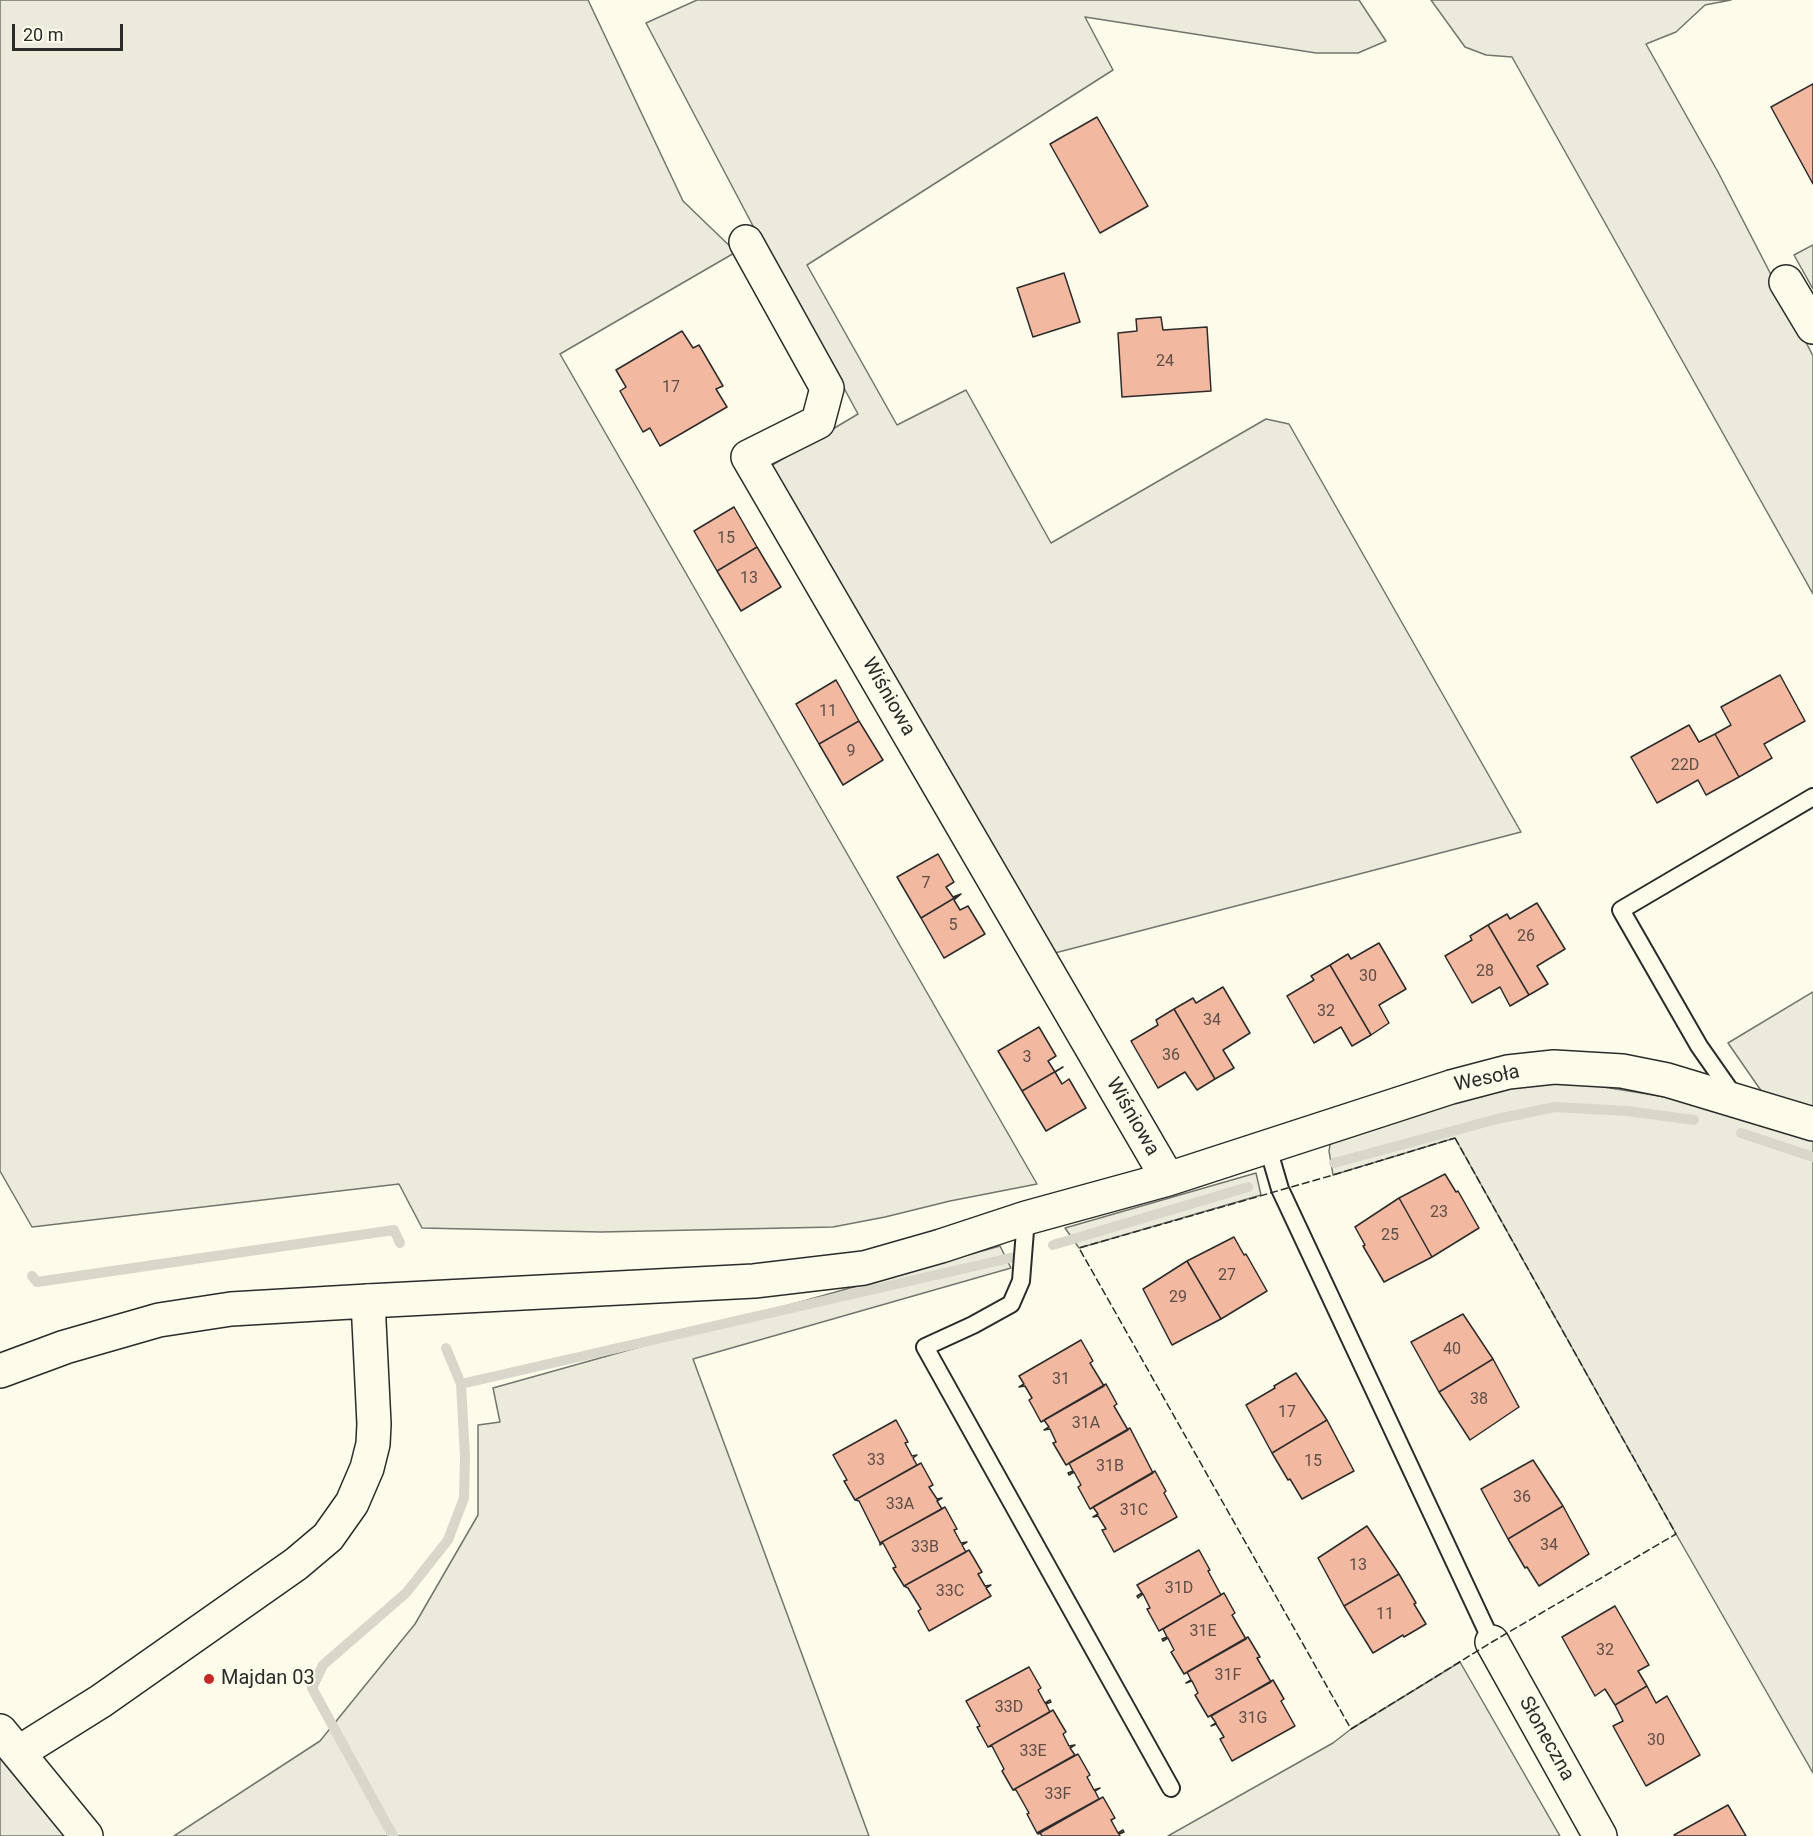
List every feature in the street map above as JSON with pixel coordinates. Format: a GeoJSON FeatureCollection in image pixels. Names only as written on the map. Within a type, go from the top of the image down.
{"type":"FeatureCollection","features":[{"type":"Feature","properties":{"kind":"street","name":"Wiśniowa"},"geometry":{"type":"LineString","coordinates":[[746,242],[827,388],[818,422],[748,457],[1168,1179]]}},
{"type":"Feature","properties":{"kind":"street"},"geometry":{"type":"LineString","coordinates":[[1786,282],[1813,327]]}},
{"type":"Feature","properties":{"kind":"street","name":"Wesoła"},"geometry":{"type":"LineString","coordinates":[[0,1371],[76,1343],[159,1320],[231,1309],[754,1281],[864,1268],[1026,1218],[1168,1179],[1451,1087],[1508,1072],[1554,1068],[1622,1071],[1666,1080],[1813,1124]]}},
{"type":"Feature","properties":{"kind":"street"},"geometry":{"type":"LineString","coordinates":[[86,1836],[9,1742],[110,1695],[296,1564],[328,1537],[352,1503],[367,1468],[373,1444],[368,1301]]}},
{"type":"Feature","properties":{"kind":"street","name":"Słoneczna"},"geometry":{"type":"LineString","coordinates":[[1492,1642],[1600,1836]]}},
{"type":"Feature","properties":{"kind":"lane"},"geometry":{"type":"LineString","coordinates":[[1737,1101],[1699,1046],[1622,910],[1813,797]]}},
{"type":"Feature","properties":{"kind":"lane"},"geometry":{"type":"LineString","coordinates":[[1268,1148],[1280,1189],[1492,1642]]}},
{"type":"Feature","properties":{"kind":"lane"},"geometry":{"type":"LineString","coordinates":[[1026,1218],[1021,1281],[1011,1304],[925,1347],[1171,1788]]}},
{"type":"Feature","properties":{"kind":"shaded area"},"geometry":{"type":"Polygon","coordinates":[[[0,0],[588,0],[683,201],[736,252],[560,354],[1037,1184],[833,1227],[601,1232],[422,1228],[399,1184],[32,1227],[0,1171],[0,0]]]}},
{"type":"Feature","properties":{"kind":"shaded area"},"geometry":{"type":"Polygon","coordinates":[[[697,0],[1359,0],[1386,41],[1358,53],[1316,53],[1085,17],[1113,70],[807,265],[897,425],[966,390],[1051,543],[1266,419],[1289,424],[1521,832],[1051,954],[769,467],[858,414],[785,279],[762,243],[646,23],[697,0]]]}},
{"type":"Feature","properties":{"kind":"shaded area"},"geometry":{"type":"Polygon","coordinates":[[[1431,0],[1731,0],[1705,5],[1676,32],[1646,44],[1718,172],[1813,356],[1813,594],[1512,57],[1486,55],[1465,47],[1431,0]]]}},
{"type":"Feature","properties":{"kind":"shaded area"},"geometry":{"type":"Polygon","coordinates":[[[1813,245],[1813,289],[1794,255],[1813,245]]]}},
{"type":"Feature","properties":{"kind":"shaded area"},"geometry":{"type":"Polygon","coordinates":[[[1813,992],[1813,1107],[1762,1092],[1728,1043],[1813,992]]]}},
{"type":"Feature","properties":{"kind":"shaded area"},"geometry":{"type":"Polygon","coordinates":[[[1567,1081],[1678,1099],[1813,1140],[1813,1773],[1676,1534],[1455,1138],[1333,1175],[1329,1151],[1331,1139],[1363,1125],[1528,1082],[1567,1081]]]}},
{"type":"Feature","properties":{"kind":"shaded area"},"geometry":{"type":"Polygon","coordinates":[[[1256,1173],[1261,1195],[1079,1248],[1065,1228],[1256,1173]]]}},
{"type":"Feature","properties":{"kind":"shaded area"},"geometry":{"type":"Polygon","coordinates":[[[1000,1246],[1011,1268],[693,1359],[869,1836],[174,1836],[320,1741],[415,1624],[478,1515],[478,1425],[500,1422],[493,1388],[1000,1246]]]}},
{"type":"Feature","properties":{"kind":"shaded area"},"geometry":{"type":"Polygon","coordinates":[[[1460,1662],[1560,1836],[1168,1836],[1333,1743],[1351,1729],[1460,1662]]]}},
{"type":"Feature","properties":{"kind":"shaded area"},"geometry":{"type":"Polygon","coordinates":[[[0,1757],[65,1836],[0,1836],[0,1757]]]}},
{"type":"Feature","properties":{"kind":"building"},"geometry":{"type":"Polygon","coordinates":[[[1813,84],[1813,184],[1771,107],[1813,84]]]}},
{"type":"Feature","properties":{"kind":"building"},"geometry":{"type":"Polygon","coordinates":[[[1097,117],[1148,206],[1100,233],[1050,144],[1097,117]]]}},
{"type":"Feature","properties":{"kind":"building"},"geometry":{"type":"Polygon","coordinates":[[[1064,273],[1080,322],[1033,337],[1017,288],[1064,273]]]}},
{"type":"Feature","properties":{"kind":"building"},"geometry":{"type":"Polygon","coordinates":[[[1161,317],[1163,330],[1207,327],[1211,391],[1122,397],[1118,333],[1137,331],[1136,319],[1161,317]]]}},
{"type":"Feature","properties":{"kind":"building"},"geometry":{"type":"Polygon","coordinates":[[[682,331],[693,348],[699,345],[723,386],[716,389],[727,407],[660,446],[650,428],[643,432],[620,391],[626,387],[616,370],[682,331]]]}},
{"type":"Feature","properties":{"kind":"building"},"geometry":{"type":"Polygon","coordinates":[[[734,507],[757,547],[717,571],[694,531],[734,507]]]}},
{"type":"Feature","properties":{"kind":"building"},"geometry":{"type":"Polygon","coordinates":[[[757,547],[781,587],[741,611],[717,571],[757,547]]]}},
{"type":"Feature","properties":{"kind":"building"},"geometry":{"type":"Polygon","coordinates":[[[1780,675],[1805,721],[1764,744],[1772,758],[1739,777],[1715,734],[1731,725],[1721,707],[1780,675]]]}},
{"type":"Feature","properties":{"kind":"building"},"geometry":{"type":"Polygon","coordinates":[[[836,680],[859,721],[819,744],[796,704],[836,680]]]}},
{"type":"Feature","properties":{"kind":"building"},"geometry":{"type":"Polygon","coordinates":[[[859,721],[883,760],[843,785],[819,744],[859,721]]]}},
{"type":"Feature","properties":{"kind":"building"},"geometry":{"type":"Polygon","coordinates":[[[1689,725],[1699,742],[1715,734],[1739,777],[1706,795],[1698,780],[1657,803],[1631,757],[1689,725]]]}},
{"type":"Feature","properties":{"kind":"building"},"geometry":{"type":"Polygon","coordinates":[[[938,854],[954,882],[946,887],[953,897],[961,894],[921,918],[897,877],[938,854]]]}},
{"type":"Feature","properties":{"kind":"building"},"geometry":{"type":"Polygon","coordinates":[[[961,894],[954,900],[960,910],[968,906],[985,934],[944,958],[921,918],[961,894]]]}},
{"type":"Feature","properties":{"kind":"building"},"geometry":{"type":"Polygon","coordinates":[[[1537,903],[1565,949],[1537,966],[1548,984],[1529,995],[1488,925],[1507,914],[1510,919],[1537,903]]]}},
{"type":"Feature","properties":{"kind":"building"},"geometry":{"type":"Polygon","coordinates":[[[1488,925],[1529,995],[1510,1006],[1500,987],[1472,1003],[1445,956],[1472,940],[1470,936],[1488,925]]]}},
{"type":"Feature","properties":{"kind":"building"},"geometry":{"type":"Polygon","coordinates":[[[1379,943],[1406,989],[1379,1005],[1389,1023],[1371,1035],[1330,965],[1348,954],[1351,959],[1379,943]]]}},
{"type":"Feature","properties":{"kind":"building"},"geometry":{"type":"Polygon","coordinates":[[[1330,965],[1371,1035],[1352,1046],[1341,1027],[1314,1043],[1287,996],[1314,980],[1311,976],[1330,965]]]}},
{"type":"Feature","properties":{"kind":"building"},"geometry":{"type":"Polygon","coordinates":[[[1223,987],[1250,1033],[1223,1050],[1234,1068],[1215,1079],[1174,1009],[1193,998],[1196,1003],[1223,987]]]}},
{"type":"Feature","properties":{"kind":"building"},"geometry":{"type":"Polygon","coordinates":[[[1174,1009],[1215,1079],[1197,1090],[1185,1072],[1158,1088],[1131,1041],[1158,1025],[1156,1020],[1174,1009]]]}},
{"type":"Feature","properties":{"kind":"building"},"geometry":{"type":"Polygon","coordinates":[[[1039,1027],[1056,1056],[1048,1061],[1055,1072],[1022,1091],[998,1051],[1039,1027]]]}},
{"type":"Feature","properties":{"kind":"building"},"geometry":{"type":"Polygon","coordinates":[[[1063,1067],[1055,1072],[1062,1084],[1069,1079],[1086,1108],[1046,1131],[1022,1091],[1063,1067]]]}},
{"type":"Feature","properties":{"kind":"building"},"geometry":{"type":"Polygon","coordinates":[[[1445,1174],[1456,1192],[1458,1191],[1479,1228],[1432,1257],[1399,1198],[1445,1174]]]}},
{"type":"Feature","properties":{"kind":"building"},"geometry":{"type":"Polygon","coordinates":[[[1399,1198],[1432,1257],[1384,1282],[1355,1227],[1399,1198]]]}},
{"type":"Feature","properties":{"kind":"building"},"geometry":{"type":"Polygon","coordinates":[[[1234,1237],[1267,1291],[1221,1319],[1187,1261],[1234,1237]]]}},
{"type":"Feature","properties":{"kind":"building"},"geometry":{"type":"Polygon","coordinates":[[[1187,1261],[1221,1319],[1172,1345],[1143,1289],[1187,1261]]]}},
{"type":"Feature","properties":{"kind":"building"},"geometry":{"type":"Polygon","coordinates":[[[1463,1314],[1493,1359],[1439,1392],[1411,1342],[1463,1314]]]}},
{"type":"Feature","properties":{"kind":"building"},"geometry":{"type":"Polygon","coordinates":[[[1081,1340],[1093,1361],[1090,1363],[1104,1386],[1041,1422],[1029,1400],[1032,1398],[1025,1386],[1019,1387],[1024,1384],[1019,1376],[1081,1340]]]}},
{"type":"Feature","properties":{"kind":"building"},"geometry":{"type":"Polygon","coordinates":[[[1493,1359],[1519,1407],[1470,1440],[1439,1392],[1493,1359]]]}},
{"type":"Feature","properties":{"kind":"building"},"geometry":{"type":"Polygon","coordinates":[[[1296,1373],[1327,1420],[1272,1453],[1246,1405],[1296,1373]]]}},
{"type":"Feature","properties":{"kind":"building"},"geometry":{"type":"Polygon","coordinates":[[[1106,1384],[1117,1404],[1114,1406],[1128,1430],[1066,1465],[1053,1443],[1056,1442],[1050,1429],[1044,1430],[1049,1427],[1044,1420],[1106,1384]]]}},
{"type":"Feature","properties":{"kind":"building"},"geometry":{"type":"Polygon","coordinates":[[[896,1420],[908,1442],[905,1443],[912,1456],[917,1455],[913,1458],[917,1465],[855,1500],[833,1455],[896,1420]]]}},
{"type":"Feature","properties":{"kind":"building"},"geometry":{"type":"Polygon","coordinates":[[[1327,1420],[1354,1471],[1302,1499],[1272,1453],[1327,1420]]]}},
{"type":"Feature","properties":{"kind":"building"},"geometry":{"type":"Polygon","coordinates":[[[1130,1428],[1153,1473],[1090,1509],[1078,1487],[1081,1485],[1074,1472],[1069,1475],[1068,1473],[1073,1471],[1069,1463],[1130,1428]]]}},
{"type":"Feature","properties":{"kind":"building"},"geometry":{"type":"Polygon","coordinates":[[[1533,1460],[1563,1506],[1508,1539],[1481,1489],[1533,1460]]]}},
{"type":"Feature","properties":{"kind":"building"},"geometry":{"type":"Polygon","coordinates":[[[921,1463],[933,1485],[929,1487],[937,1499],[942,1498],[937,1501],[942,1509],[880,1543],[859,1501],[855,1500],[921,1463]]]}},
{"type":"Feature","properties":{"kind":"building"},"geometry":{"type":"Polygon","coordinates":[[[1155,1471],[1177,1517],[1114,1552],[1102,1530],[1106,1529],[1098,1516],[1093,1517],[1098,1514],[1093,1507],[1155,1471]]]}},
{"type":"Feature","properties":{"kind":"building"},"geometry":{"type":"Polygon","coordinates":[[[1563,1506],[1589,1554],[1539,1586],[1508,1539],[1563,1506]]]}},
{"type":"Feature","properties":{"kind":"building"},"geometry":{"type":"Polygon","coordinates":[[[945,1507],[957,1529],[954,1530],[961,1543],[967,1542],[962,1545],[966,1552],[904,1586],[893,1568],[896,1567],[883,1543],[880,1545],[880,1543],[945,1507]]]}},
{"type":"Feature","properties":{"kind":"building"},"geometry":{"type":"Polygon","coordinates":[[[1367,1526],[1399,1574],[1344,1606],[1318,1558],[1367,1526]]]}},
{"type":"Feature","properties":{"kind":"building"},"geometry":{"type":"Polygon","coordinates":[[[969,1550],[982,1572],[978,1574],[985,1586],[991,1585],[986,1588],[991,1596],[929,1631],[918,1611],[921,1609],[908,1588],[904,1586],[969,1550]]]}},
{"type":"Feature","properties":{"kind":"building"},"geometry":{"type":"Polygon","coordinates":[[[1199,1550],[1221,1595],[1159,1631],[1147,1609],[1150,1608],[1143,1594],[1138,1598],[1137,1596],[1142,1593],[1137,1585],[1199,1550]]]}},
{"type":"Feature","properties":{"kind":"building"},"geometry":{"type":"Polygon","coordinates":[[[1399,1574],[1426,1624],[1373,1653],[1344,1606],[1399,1574]]]}},
{"type":"Feature","properties":{"kind":"building"},"geometry":{"type":"Polygon","coordinates":[[[1224,1593],[1235,1613],[1232,1615],[1246,1639],[1184,1674],[1171,1652],[1174,1650],[1168,1638],[1163,1641],[1162,1639],[1167,1637],[1163,1629],[1224,1593]]]}},
{"type":"Feature","properties":{"kind":"building"},"geometry":{"type":"Polygon","coordinates":[[[1615,1606],[1649,1665],[1638,1671],[1647,1686],[1615,1705],[1605,1689],[1595,1696],[1562,1637],[1615,1606]]]}},
{"type":"Feature","properties":{"kind":"building"},"geometry":{"type":"Polygon","coordinates":[[[1248,1637],[1271,1682],[1208,1717],[1195,1695],[1198,1693],[1192,1681],[1186,1683],[1191,1680],[1187,1672],[1248,1637]]]}},
{"type":"Feature","properties":{"kind":"building"},"geometry":{"type":"Polygon","coordinates":[[[1029,1667],[1041,1688],[1038,1690],[1045,1703],[1050,1700],[1051,1702],[1046,1704],[1050,1712],[988,1747],[977,1727],[980,1726],[966,1701],[1029,1667]]]}},
{"type":"Feature","properties":{"kind":"building"},"geometry":{"type":"Polygon","coordinates":[[[1273,1680],[1284,1699],[1281,1701],[1295,1726],[1232,1761],[1220,1739],[1224,1737],[1216,1724],[1211,1726],[1216,1723],[1211,1716],[1273,1680]]]}},
{"type":"Feature","properties":{"kind":"building"},"geometry":{"type":"Polygon","coordinates":[[[1647,1686],[1656,1703],[1667,1696],[1700,1755],[1646,1786],[1613,1726],[1623,1721],[1615,1705],[1647,1686]]]}},
{"type":"Feature","properties":{"kind":"building"},"geometry":{"type":"Polygon","coordinates":[[[1053,1710],[1066,1732],[1063,1734],[1069,1746],[1075,1745],[1070,1748],[1075,1755],[1013,1790],[992,1746],[988,1747],[1053,1710]]]}},
{"type":"Feature","properties":{"kind":"building"},"geometry":{"type":"Polygon","coordinates":[[[1078,1754],[1090,1775],[1087,1777],[1094,1790],[1100,1788],[1095,1791],[1099,1799],[1037,1833],[1027,1814],[1029,1813],[1016,1790],[1013,1790],[1078,1754]]]}},
{"type":"Feature","properties":{"kind":"building"},"geometry":{"type":"Polygon","coordinates":[[[1103,1797],[1115,1818],[1111,1820],[1118,1833],[1123,1830],[1124,1832],[1119,1834],[1120,1836],[1042,1836],[1038,1834],[1103,1797]]]}},
{"type":"Feature","properties":{"kind":"building"},"geometry":{"type":"Polygon","coordinates":[[[1728,1805],[1746,1836],[1674,1835],[1728,1805]]]}},
{"type":"Feature","properties":{"kind":"waterway"},"geometry":{"type":"LineString","coordinates":[[1334,1163],[1497,1119],[1555,1107],[1627,1111],[1694,1120]]}},
{"type":"Feature","properties":{"kind":"waterway"},"geometry":{"type":"LineString","coordinates":[[1741,1133],[1813,1157]]}},
{"type":"Feature","properties":{"kind":"waterway"},"geometry":{"type":"LineString","coordinates":[[1053,1245],[1248,1187]]}},
{"type":"Feature","properties":{"kind":"waterway"},"geometry":{"type":"LineString","coordinates":[[32,1276],[37,1282],[394,1230],[400,1243]]}},
{"type":"Feature","properties":{"kind":"waterway"},"geometry":{"type":"LineString","coordinates":[[446,1348],[461,1384],[1023,1255]]}},
{"type":"Feature","properties":{"kind":"waterway"},"geometry":{"type":"LineString","coordinates":[[393,1836],[312,1688],[323,1665],[406,1593],[448,1540],[464,1498],[465,1457],[461,1384]]}},
{"type":"Feature","properties":{"kind":"fence"},"geometry":{"type":"LineString","coordinates":[[1455,1138],[1676,1534],[1492,1642],[1351,1729],[1079,1248],[1455,1138]]}},
{"type":"Feature","properties":{"kind":"place","name":"Majdan 03"},"geometry":{"type":"Point","coordinates":[209,1679]}}]}
